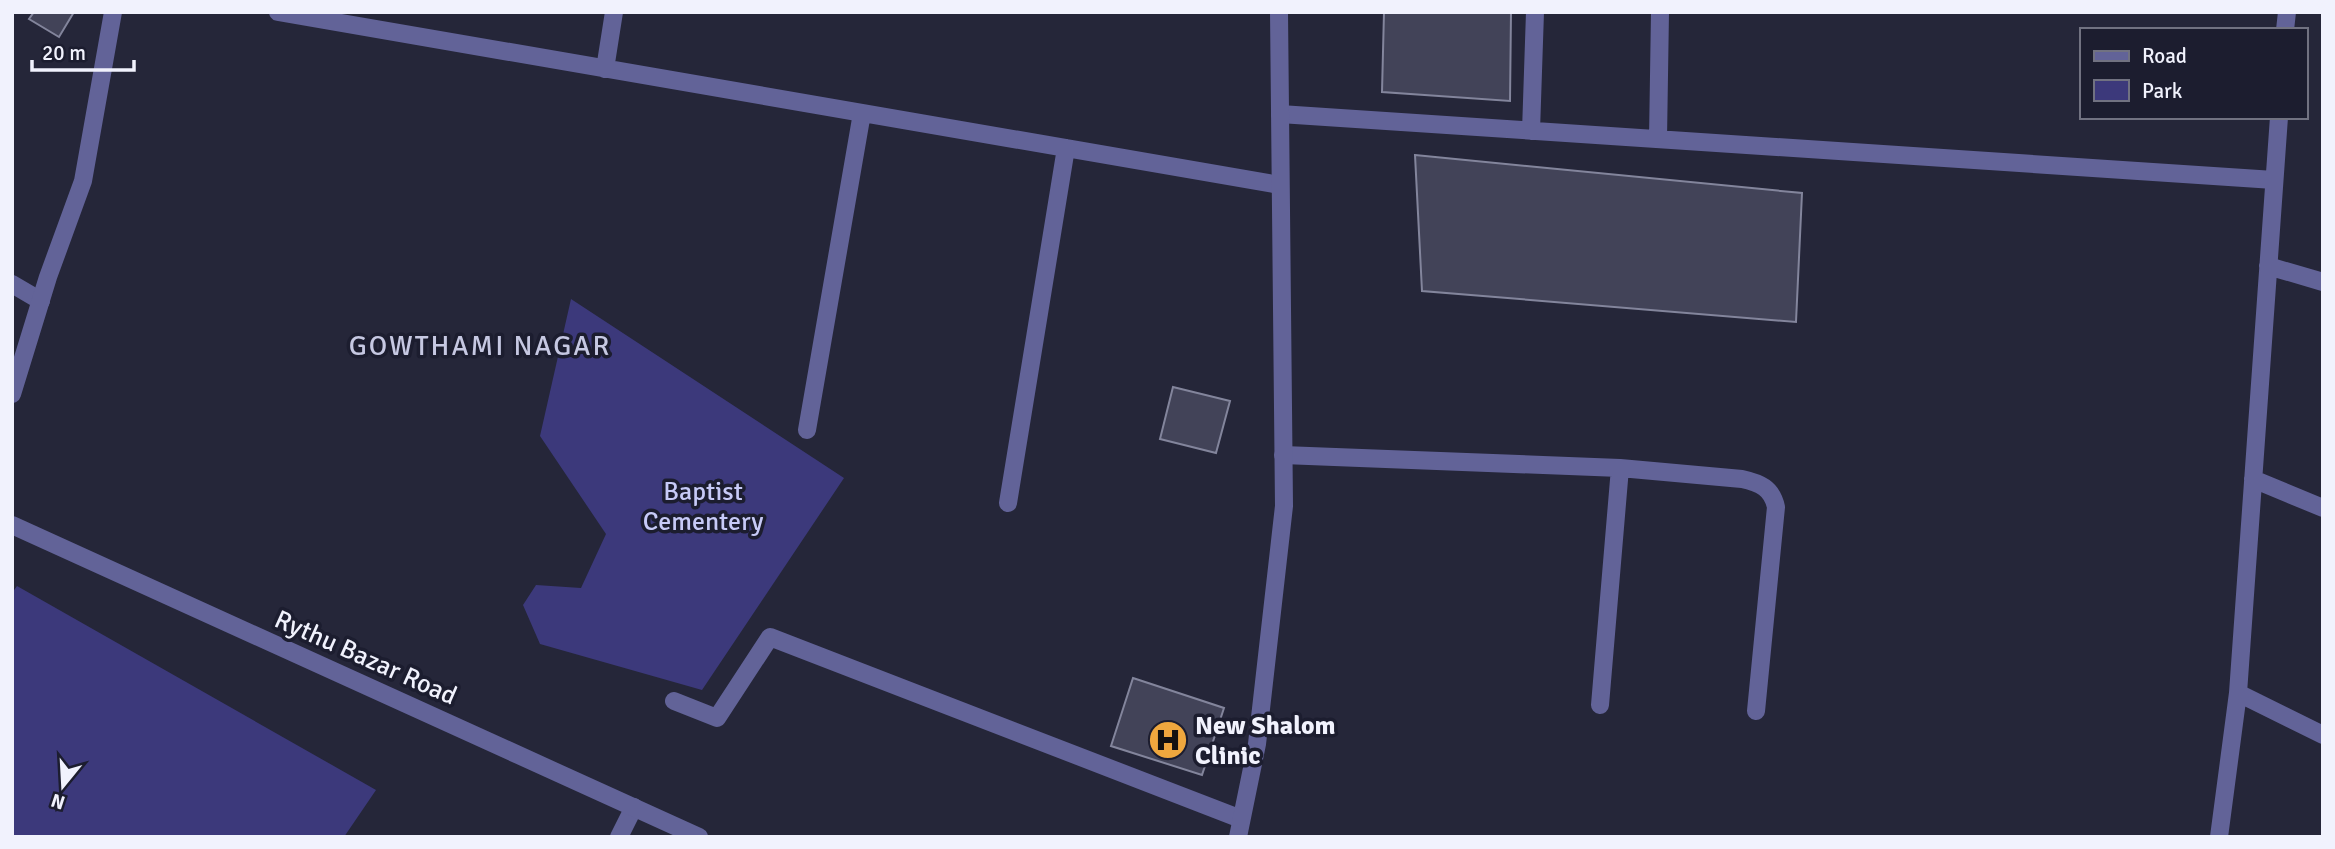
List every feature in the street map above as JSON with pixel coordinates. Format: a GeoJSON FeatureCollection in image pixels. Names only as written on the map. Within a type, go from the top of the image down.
{"type":"FeatureCollection","features":[{"type":"Feature","properties":{"kind":"street"},"geometry":{"type":"LineString","coordinates":[[12,394],[83,181],[113,12]]}},
{"type":"Feature","properties":{"kind":"street"},"geometry":{"type":"LineString","coordinates":[[278,12],[1280,185]]}},
{"type":"Feature","properties":{"kind":"street"},"geometry":{"type":"LineString","coordinates":[[605,69],[614,12]]}},
{"type":"Feature","properties":{"kind":"street"},"geometry":{"type":"LineString","coordinates":[[674,701],[717,718],[770,637],[1240,828],[1257,744],[1284,506],[1279,12]]}},
{"type":"Feature","properties":{"kind":"street"},"geometry":{"type":"LineString","coordinates":[[1531,131],[1535,12]]}},
{"type":"Feature","properties":{"kind":"street"},"geometry":{"type":"LineString","coordinates":[[1658,139],[1660,12]]}},
{"type":"Feature","properties":{"kind":"street"},"geometry":{"type":"LineString","coordinates":[[807,430],[862,113]]}},
{"type":"Feature","properties":{"kind":"street"},"geometry":{"type":"LineString","coordinates":[[1280,114],[2274,180]]}},
{"type":"Feature","properties":{"kind":"street"},"geometry":{"type":"LineString","coordinates":[[2219,837],[2238,693],[2279,119]]}},
{"type":"Feature","properties":{"kind":"street"},"geometry":{"type":"LineString","coordinates":[[1008,503],[1066,148]]}},
{"type":"Feature","properties":{"kind":"street"},"geometry":{"type":"LineString","coordinates":[[2268,265],[2323,282]]}},
{"type":"Feature","properties":{"kind":"street"},"geometry":{"type":"LineString","coordinates":[[12,284],[41,301]]}},
{"type":"Feature","properties":{"kind":"street"},"geometry":{"type":"LineString","coordinates":[[1283,455],[1620,468],[1755,482],[1766,488],[1774,497],[1776,507],[1756,711]]}},
{"type":"Feature","properties":{"kind":"street"},"geometry":{"type":"LineString","coordinates":[[1600,705],[1620,468]]}},
{"type":"Feature","properties":{"kind":"street"},"geometry":{"type":"LineString","coordinates":[[2253,480],[2323,508]]}},
{"type":"Feature","properties":{"kind":"street","name":"Rythu Bazar Road"},"geometry":{"type":"LineString","coordinates":[[12,525],[699,837]]}},
{"type":"Feature","properties":{"kind":"street"},"geometry":{"type":"LineString","coordinates":[[2238,693],[2323,735]]}},
{"type":"Feature","properties":{"kind":"street"},"geometry":{"type":"LineString","coordinates":[[619,837],[634,807]]}},
{"type":"Feature","properties":{"kind":"green space","name":"Baptist Cementery"},"geometry":{"type":"Polygon","coordinates":[[[571,299],[844,478],[702,690],[540,644],[523,605],[536,585],[581,588],[606,534],[540,436],[571,299]]]}},
{"type":"Feature","properties":{"kind":"green space"},"geometry":{"type":"Polygon","coordinates":[[[17,586],[376,790],[344,837],[12,837],[12,593],[17,586]]]}},
{"type":"Feature","properties":{"kind":"building"},"geometry":{"type":"Polygon","coordinates":[[[34,12],[74,12],[59,37],[29,19],[34,12]]]}},
{"type":"Feature","properties":{"kind":"building"},"geometry":{"type":"Polygon","coordinates":[[[1384,12],[1511,12],[1510,101],[1382,92],[1384,12]]]}},
{"type":"Feature","properties":{"kind":"building"},"geometry":{"type":"Polygon","coordinates":[[[1415,155],[1802,193],[1796,322],[1422,291],[1415,155]]]}},
{"type":"Feature","properties":{"kind":"building"},"geometry":{"type":"Polygon","coordinates":[[[1173,387],[1230,401],[1216,453],[1160,439],[1173,387]]]}},
{"type":"Feature","properties":{"kind":"building"},"geometry":{"type":"Polygon","coordinates":[[[1133,678],[1224,708],[1202,775],[1111,746],[1133,678]]]}},
{"type":"Feature","properties":{"kind":"place","name":"New Shalom Clinic"},"geometry":{"type":"Point","coordinates":[1168,740]}},
{"type":"Feature","properties":{"kind":"district","name":"GOWTHAMI NAGAR"},"geometry":{"type":"Point","coordinates":[480,345]}}]}
